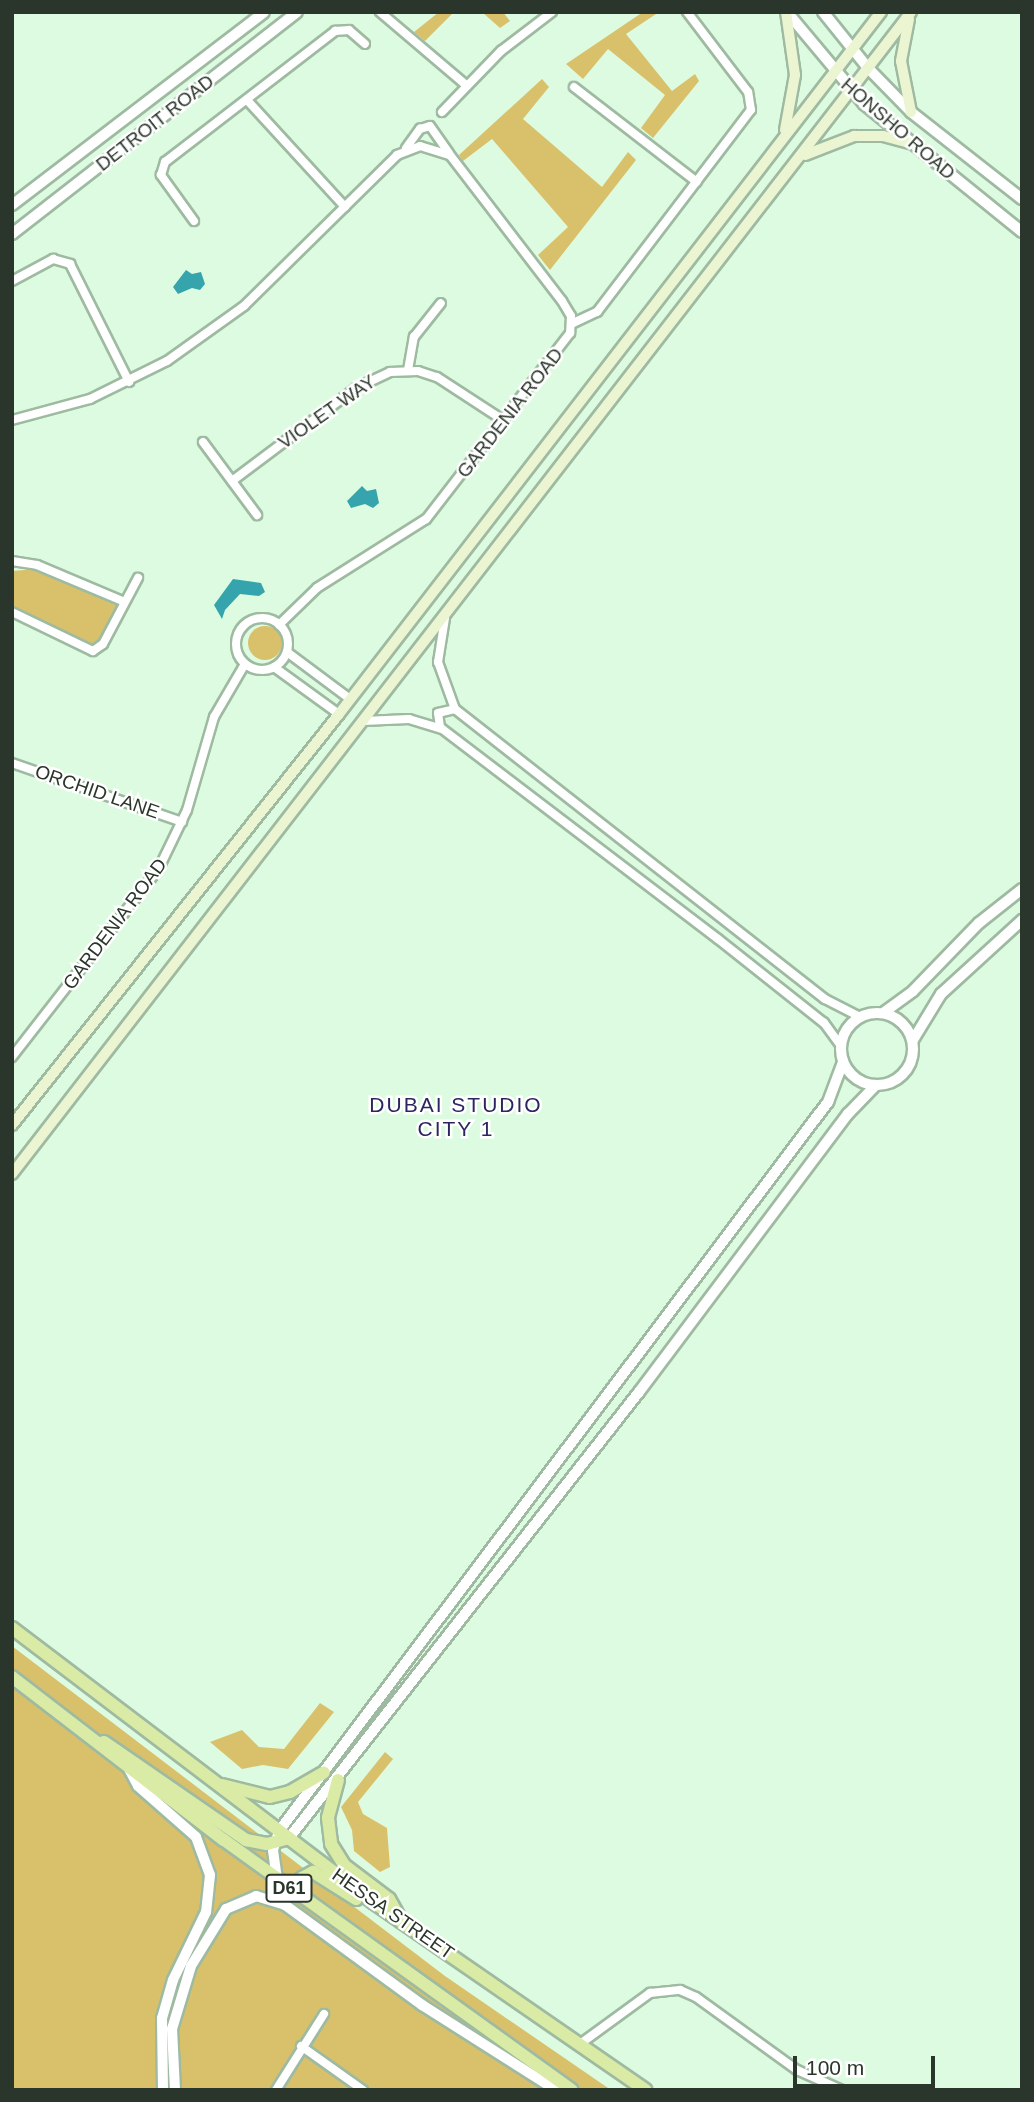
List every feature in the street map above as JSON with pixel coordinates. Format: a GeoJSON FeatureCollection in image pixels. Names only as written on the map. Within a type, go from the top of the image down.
{"type":"FeatureCollection","features":[{"type":"Feature","properties":{"kind":"main road"},"geometry":{"type":"LineString","coordinates":[[782,139],[795,75],[787,12]]}},
{"type":"Feature","properties":{"kind":"main road"},"geometry":{"type":"LineString","coordinates":[[12,1125],[339,714],[881,12]]}},
{"type":"Feature","properties":{"kind":"main road"},"geometry":{"type":"LineString","coordinates":[[12,1174],[800,159],[911,12]]}},
{"type":"Feature","properties":{"kind":"main road"},"geometry":{"type":"LineString","coordinates":[[911,12],[901,61],[911,112]]}},
{"type":"Feature","properties":{"kind":"main road"},"geometry":{"type":"LineString","coordinates":[[800,159],[825,144],[854,136],[883,136],[912,144]]}},
{"type":"Feature","properties":{"kind":"main road","name":"HESSA STREET"},"geometry":{"type":"LineString","coordinates":[[12,1628],[215,1783],[280,1837],[646,2090]]}},
{"type":"Feature","properties":{"kind":"main road","name":"HESSA STREET"},"geometry":{"type":"LineString","coordinates":[[12,1677],[277,1880],[572,2090]]}},
{"type":"Feature","properties":{"kind":"main road"},"geometry":{"type":"LineString","coordinates":[[82,1732],[131,1758],[246,1840],[280,1837]]}},
{"type":"Feature","properties":{"kind":"main road"},"geometry":{"type":"LineString","coordinates":[[215,1783],[270,1797],[290,1791],[324,1772]]}},
{"type":"Feature","properties":{"kind":"main road"},"geometry":{"type":"LineString","coordinates":[[338,1780],[328,1818],[331,1844],[344,1865],[388,1899],[402,1923]]}},
{"type":"Feature","properties":{"kind":"main road"},"geometry":{"type":"LineString","coordinates":[[300,1896],[299,1883],[313,1872],[357,1900],[373,1902]]}},
{"type":"Feature","properties":{"kind":"street","name":"DETROIT ROAD"},"geometry":{"type":"LineString","coordinates":[[12,205],[264,12]]}},
{"type":"Feature","properties":{"kind":"street","name":"DETROIT ROAD"},"geometry":{"type":"LineString","coordinates":[[12,234],[297,12]]}},
{"type":"Feature","properties":{"kind":"street"},"geometry":{"type":"LineString","coordinates":[[442,111],[466,85],[552,12]]}},
{"type":"Feature","properties":{"kind":"street"},"geometry":{"type":"LineString","coordinates":[[571,324],[597,312],[749,114],[752,100],[687,12]]}},
{"type":"Feature","properties":{"kind":"street","name":"HONSHO ROAD"},"geometry":{"type":"LineString","coordinates":[[787,12],[850,90],[912,144],[1022,232]]}},
{"type":"Feature","properties":{"kind":"street","name":"HONSHO ROAD"},"geometry":{"type":"LineString","coordinates":[[823,12],[852,50],[911,112],[1022,199]]}},
{"type":"Feature","properties":{"kind":"street"},"geometry":{"type":"LineString","coordinates":[[383,14],[466,85]]}},
{"type":"Feature","properties":{"kind":"street"},"geometry":{"type":"LineString","coordinates":[[194,221],[163,180],[162,165],[335,31],[349,30],[365,44]]}},
{"type":"Feature","properties":{"kind":"street"},"geometry":{"type":"LineString","coordinates":[[574,87],[697,182]]}},
{"type":"Feature","properties":{"kind":"street"},"geometry":{"type":"LineString","coordinates":[[247,100],[345,207]]}},
{"type":"Feature","properties":{"kind":"street","name":"GARDENIA ROAD"},"geometry":{"type":"LineString","coordinates":[[12,420],[71,405],[129,382],[229,319],[404,150],[420,129],[430,126],[562,301],[571,324],[566,341],[426,519],[317,588],[279,625]]}},
{"type":"Feature","properties":{"kind":"street"},"geometry":{"type":"LineString","coordinates":[[404,150],[428,146],[450,156]]}},
{"type":"Feature","properties":{"kind":"street"},"geometry":{"type":"LineString","coordinates":[[12,281],[49,260],[70,264],[129,382]]}},
{"type":"Feature","properties":{"kind":"street"},"geometry":{"type":"LineString","coordinates":[[441,303],[414,337],[408,370],[437,377],[503,420]]}},
{"type":"Feature","properties":{"kind":"street","name":"VIOLET WAY"},"geometry":{"type":"LineString","coordinates":[[232,481],[366,382],[408,370]]}},
{"type":"Feature","properties":{"kind":"street"},"geometry":{"type":"LineString","coordinates":[[203,442],[257,515]]}},
{"type":"Feature","properties":{"kind":"street"},"geometry":{"type":"LineString","coordinates":[[12,561],[37,565],[125,602]]}},
{"type":"Feature","properties":{"kind":"street"},"geometry":{"type":"LineString","coordinates":[[12,612],[93,651],[103,644],[138,578]]}},
{"type":"Feature","properties":{"kind":"street"},"geometry":{"type":"LineString","coordinates":[[448,613],[439,642],[438,662],[455,709],[825,999],[860,1017]]}},
{"type":"Feature","properties":{"kind":"street"},"geometry":{"type":"LineString","coordinates":[[262,619],[279,625],[285,632],[287,652],[274,667],[264,670],[245,664],[236,640],[245,625],[262,619]]}},
{"type":"Feature","properties":{"kind":"street"},"geometry":{"type":"LineString","coordinates":[[287,652],[350,699]]}},
{"type":"Feature","properties":{"kind":"street","name":"GARDENIA ROAD"},"geometry":{"type":"LineString","coordinates":[[12,1057],[150,883],[182,822],[214,717],[245,664]]}},
{"type":"Feature","properties":{"kind":"street"},"geometry":{"type":"LineString","coordinates":[[274,667],[339,714]]}},
{"type":"Feature","properties":{"kind":"street"},"geometry":{"type":"LineString","coordinates":[[442,729],[437,720],[439,713],[455,709]]}},
{"type":"Feature","properties":{"kind":"street"},"geometry":{"type":"LineString","coordinates":[[363,721],[409,719],[442,729],[750,964],[824,1023],[841,1046]]}},
{"type":"Feature","properties":{"kind":"street","name":"ORCHID LANE"},"geometry":{"type":"LineString","coordinates":[[12,763],[182,822]]}},
{"type":"Feature","properties":{"kind":"street"},"geometry":{"type":"LineString","coordinates":[[876,1085],[851,1074],[843,1062],[841,1046],[847,1029],[860,1017],[883,1013],[913,991],[979,923],[1022,889]]}},
{"type":"Feature","properties":{"kind":"street"},"geometry":{"type":"LineString","coordinates":[[280,1837],[338,1780],[848,1114],[876,1085],[906,1072],[913,1041],[941,994],[1022,920]]}},
{"type":"Feature","properties":{"kind":"street"},"geometry":{"type":"LineString","coordinates":[[883,1013],[904,1024],[913,1041]]}},
{"type":"Feature","properties":{"kind":"street"},"geometry":{"type":"LineString","coordinates":[[277,1880],[280,1837],[324,1772],[828,1102],[843,1062]]}},
{"type":"Feature","properties":{"kind":"street"},"geometry":{"type":"LineString","coordinates":[[129,1769],[138,1786],[196,1837],[210,1875],[206,1912],[173,1980],[162,2018],[163,2090]]}},
{"type":"Feature","properties":{"kind":"street"},"geometry":{"type":"LineString","coordinates":[[175,2090],[173,2029],[191,1966],[226,1909],[256,1896],[279,1901],[422,2005],[556,2090]]}},
{"type":"Feature","properties":{"kind":"street"},"geometry":{"type":"LineString","coordinates":[[580,2044],[650,1993],[680,1990],[696,1997],[797,2070],[842,2090]]}},
{"type":"Feature","properties":{"kind":"street"},"geometry":{"type":"LineString","coordinates":[[276,2090],[301,2046],[324,2014]]}},
{"type":"Feature","properties":{"kind":"street"},"geometry":{"type":"LineString","coordinates":[[301,2046],[363,2090]]}},
{"type":"Feature","properties":{"kind":"shaded area"},"geometry":{"type":"Polygon","coordinates":[[[439,12],[454,12],[425,41],[414,32],[439,12]]]}},
{"type":"Feature","properties":{"kind":"shaded area"},"geometry":{"type":"Polygon","coordinates":[[[482,12],[503,12],[510,21],[500,28],[482,12]]]}},
{"type":"Feature","properties":{"kind":"shaded area"},"geometry":{"type":"Polygon","coordinates":[[[643,12],[659,12],[626,34],[672,91],[695,74],[699,81],[653,138],[641,128],[665,95],[608,49],[583,79],[566,64],[643,12]]]}},
{"type":"Feature","properties":{"kind":"shaded area"},"geometry":{"type":"Polygon","coordinates":[[[542,79],[549,87],[523,119],[602,187],[628,152],[636,160],[550,270],[538,255],[568,227],[492,139],[463,161],[459,155],[542,79]]]}},
{"type":"Feature","properties":{"kind":"shaded area"},"geometry":{"type":"Polygon","coordinates":[[[36,569],[118,606],[99,643],[88,646],[12,609],[12,571],[36,569]]]}},
{"type":"Feature","properties":{"kind":"shaded area"},"geometry":{"type":"Polygon","coordinates":[[[265,626],[277,631],[282,643],[277,655],[265,660],[253,655],[248,643],[253,631],[265,626]]]}},
{"type":"Feature","properties":{"kind":"shaded area"},"geometry":{"type":"Polygon","coordinates":[[[12,1646],[445,1976],[611,2090],[12,2090],[12,1646]]]}},
{"type":"Feature","properties":{"kind":"shaded area"},"geometry":{"type":"Polygon","coordinates":[[[320,1703],[334,1712],[288,1769],[263,1765],[242,1769],[210,1742],[242,1730],[259,1747],[284,1749],[320,1703]]]}},
{"type":"Feature","properties":{"kind":"shaded area"},"geometry":{"type":"Polygon","coordinates":[[[385,1752],[393,1759],[358,1802],[363,1814],[387,1828],[390,1867],[380,1872],[354,1851],[352,1830],[341,1807],[385,1752]]]}},
{"type":"Feature","properties":{"kind":"water"},"geometry":{"type":"Polygon","coordinates":[[[186,270],[192,274],[201,272],[205,284],[200,290],[192,288],[178,294],[173,287],[186,270]]]}},
{"type":"Feature","properties":{"kind":"water"},"geometry":{"type":"Polygon","coordinates":[[[362,486],[367,491],[376,489],[379,503],[373,508],[365,504],[351,508],[347,501],[362,486]]]}},
{"type":"Feature","properties":{"kind":"water"},"geometry":{"type":"Polygon","coordinates":[[[233,579],[261,583],[265,592],[259,596],[240,594],[225,610],[222,619],[214,605],[233,579]]]}},
{"type":"Feature","properties":{"kind":"district","name":"DUBAI STUDIO CITY 1"},"geometry":{"type":"Point","coordinates":[456,1117]}}]}
